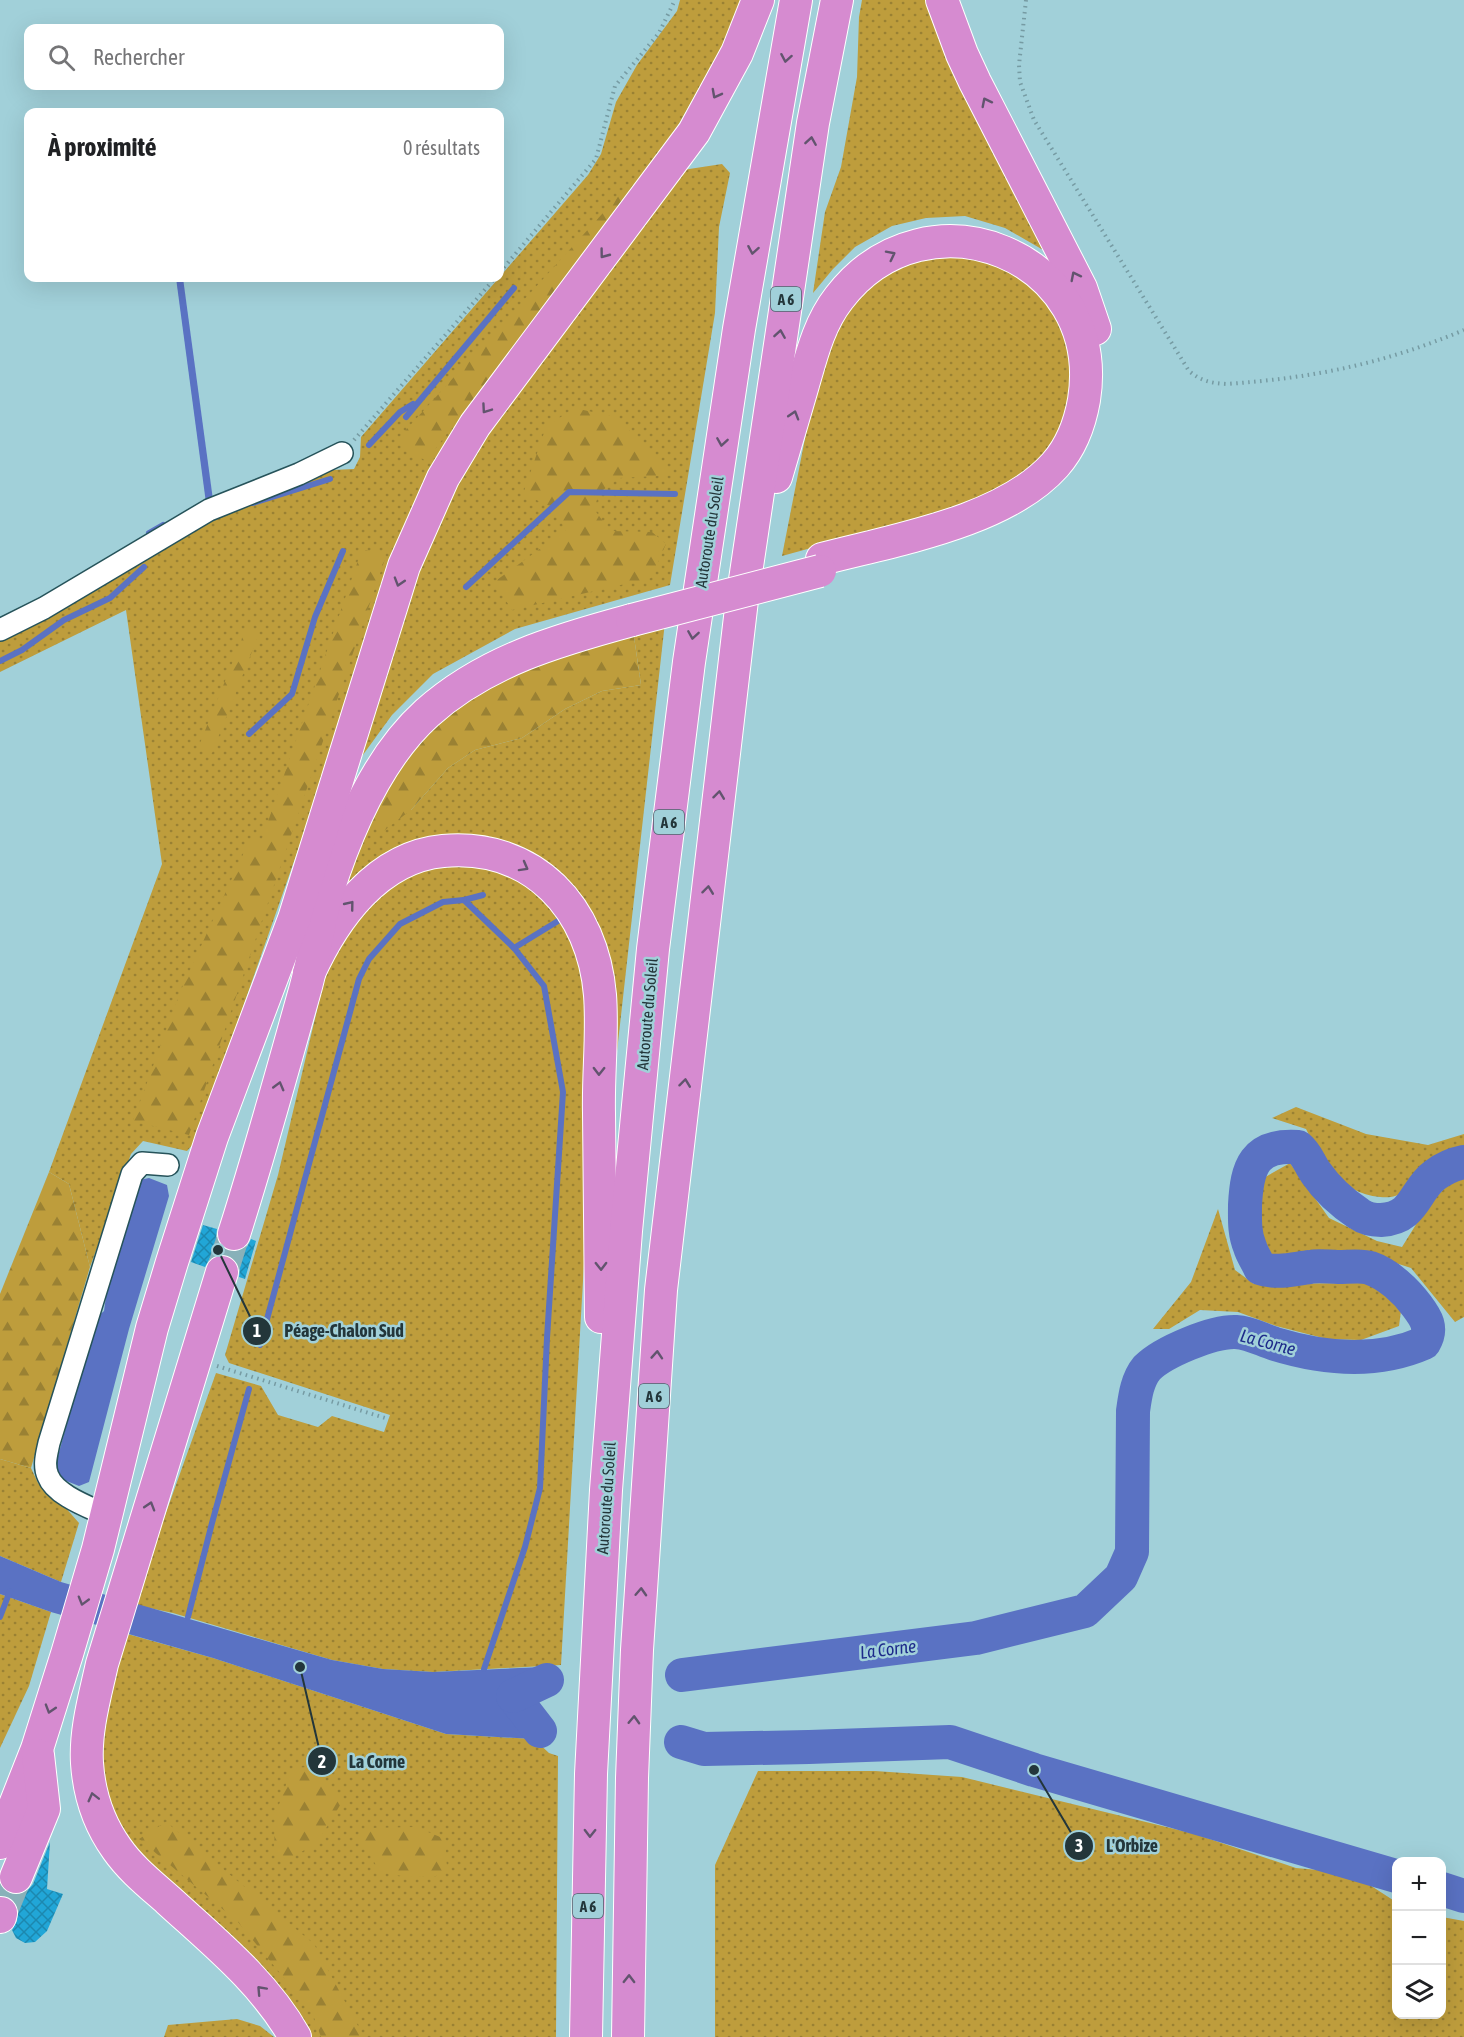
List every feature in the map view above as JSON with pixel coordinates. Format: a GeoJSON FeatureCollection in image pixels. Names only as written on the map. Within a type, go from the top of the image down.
{"type":"FeatureCollection","features":[{"type":"Feature","properties":{"kind":"highway"},"geometry":{"type":"LineString","coordinates":[[7,1864],[38,1749],[98,1549],[152,1328],[172,1262],[212,1137],[294,919],[404,566],[443,478],[475,425],[499,390],[650,194],[694,132],[737,53],[758,0]]}},
{"type":"Feature","properties":{"kind":"highway","name":"Autoroute du Soleil"},"geometry":{"type":"LineString","coordinates":[[586,2037],[591,1774],[604,1519],[653,948],[689,662],[737,341],[796,0]]}},
{"type":"Feature","properties":{"kind":"highway","name":"A 6"},"geometry":{"type":"LineString","coordinates":[[628,2037],[632,1778],[637,1650],[661,1290],[742,600],[813,123],[837,0]]}},
{"type":"Feature","properties":{"kind":"highway"},"geometry":{"type":"LineString","coordinates":[[235,1234],[309,974],[327,893],[346,841],[377,777],[408,733],[441,701],[496,666],[633,613],[821,565],[975,530],[1030,504],[1059,480],[1076,459],[1089,435],[1099,404],[1101,389],[1100,353],[1092,316],[975,82],[942,0]]}},
{"type":"Feature","properties":{"kind":"highway"},"geometry":{"type":"LineString","coordinates":[[742,600],[813,350],[827,316],[850,284],[871,267],[901,250],[952,240],[990,246],[1008,253],[1036,271],[1050,283],[1069,311],[1077,326],[1084,355],[1086,390],[1082,413],[1063,454],[1054,466],[1029,487],[992,509],[940,528],[821,565]]}},
{"type":"Feature","properties":{"kind":"highway"},"geometry":{"type":"LineString","coordinates":[[294,919],[369,767],[397,727],[415,707],[446,682],[502,649],[593,616],[633,613]]}},
{"type":"Feature","properties":{"kind":"highway"},"geometry":{"type":"LineString","coordinates":[[309,974],[328,935],[362,891],[396,866],[432,853],[476,852],[497,855],[517,862],[555,888],[567,902],[582,927],[593,957],[600,996],[598,1095],[604,1519]]}},
{"type":"Feature","properties":{"kind":"highway"},"geometry":{"type":"LineString","coordinates":[[186,1390],[220,1328],[223,1272],[186,1390],[102,1664],[90,1723],[87,1764],[96,1809],[117,1850],[138,1873],[234,1960],[268,1997],[286,2020],[295,2037]]}},
{"type":"Feature","properties":{"kind":"highway"},"geometry":{"type":"LineString","coordinates":[[0,1782],[38,1749]]}},
{"type":"Feature","properties":{"kind":"highway"},"geometry":{"type":"LineString","coordinates":[[0,1805],[5,1793],[38,1749]]}},
{"type":"Feature","properties":{"kind":"street"},"geometry":{"type":"LineString","coordinates":[[0,630],[44,608],[209,510],[298,474],[342,453]]}},
{"type":"Feature","properties":{"kind":"street"},"geometry":{"type":"LineString","coordinates":[[106,1515],[69,1497],[57,1487],[48,1477],[45,1463],[49,1443],[132,1174],[142,1163],[168,1165]]}},
{"type":"Feature","properties":{"kind":"path"},"geometry":{"type":"LineString","coordinates":[[504,267],[596,159],[615,86],[659,33],[675,0]]}},
{"type":"Feature","properties":{"kind":"path"},"geometry":{"type":"LineString","coordinates":[[1026,0],[1019,65],[1020,82],[1034,120],[1189,371],[1211,383],[1226,384],[1320,374],[1390,358],[1464,330]]}},
{"type":"Feature","properties":{"kind":"path"},"geometry":{"type":"LineString","coordinates":[[342,453],[492,282]]}},
{"type":"Feature","properties":{"kind":"path"},"geometry":{"type":"LineString","coordinates":[[202,1361],[385,1418]]}},
{"type":"Feature","properties":{"kind":"green space"},"geometry":{"type":"Polygon","coordinates":[[[680,0],[748,0],[670,140],[399,547],[298,850],[196,1141],[187,1151],[143,1141],[131,1154],[90,1267],[69,1184],[49,1172],[162,864],[126,610],[0,672],[0,635],[231,504],[332,470],[354,469],[360,457],[361,437],[495,282],[504,282],[504,272],[588,175],[601,154],[616,102],[637,65],[677,11],[680,0]]]}},
{"type":"Feature","properties":{"kind":"green space"},"geometry":{"type":"Polygon","coordinates":[[[862,0],[934,0],[1057,258],[1005,228],[965,216],[926,218],[892,226],[855,247],[813,293],[825,212],[841,167],[857,77],[859,17],[862,0]]]}},
{"type":"Feature","properties":{"kind":"green space"},"geometry":{"type":"Polygon","coordinates":[[[722,164],[730,173],[719,227],[715,313],[670,585],[515,629],[433,674],[392,715],[357,763],[417,554],[447,489],[676,171],[722,164]]]}},
{"type":"Feature","properties":{"kind":"green space"},"geometry":{"type":"Polygon","coordinates":[[[632,181],[633,191],[426,461],[395,442],[632,181]]]}},
{"type":"Feature","properties":{"kind":"green space"},"geometry":{"type":"Polygon","coordinates":[[[921,255],[997,260],[1036,285],[1062,319],[1074,381],[1064,424],[1051,451],[1020,480],[971,504],[782,556],[817,377],[826,345],[865,285],[921,255]]]}},
{"type":"Feature","properties":{"kind":"green space"},"geometry":{"type":"Polygon","coordinates":[[[574,408],[616,417],[674,475],[619,478],[599,493],[594,509],[610,531],[652,532],[666,544],[651,578],[512,610],[494,582],[566,530],[552,507],[523,494],[546,427],[574,408]]]}},
{"type":"Feature","properties":{"kind":"green space"},"geometry":{"type":"Polygon","coordinates":[[[362,549],[386,556],[189,1135],[133,1121],[180,992],[250,839],[262,839],[362,549]]]}},
{"type":"Feature","properties":{"kind":"green space"},"geometry":{"type":"Polygon","coordinates":[[[665,622],[612,1096],[600,942],[583,897],[540,862],[468,839],[341,898],[370,810],[411,810],[448,768],[475,750],[522,738],[565,709],[602,691],[641,685],[633,630],[665,622]]]}},
{"type":"Feature","properties":{"kind":"green space"},"geometry":{"type":"Polygon","coordinates":[[[246,629],[259,634],[212,753],[198,748],[246,629]]]}},
{"type":"Feature","properties":{"kind":"green space"},"geometry":{"type":"Polygon","coordinates":[[[633,630],[641,685],[602,691],[565,709],[522,738],[475,750],[448,768],[411,810],[381,833],[368,823],[370,810],[437,712],[520,665],[633,630]]]}},
{"type":"Feature","properties":{"kind":"green space"},"geometry":{"type":"Polygon","coordinates":[[[421,864],[496,868],[542,894],[567,922],[585,964],[587,1211],[561,1665],[433,1672],[383,1669],[332,1660],[173,1613],[135,1605],[216,1373],[261,1386],[278,1415],[318,1427],[332,1416],[384,1432],[390,1415],[229,1363],[225,1355],[278,1175],[330,955],[350,919],[421,864]]]}},
{"type":"Feature","properties":{"kind":"green space"},"geometry":{"type":"Polygon","coordinates":[[[1296,1107],[1366,1134],[1428,1145],[1464,1134],[1464,1150],[1444,1156],[1426,1166],[1407,1188],[1396,1196],[1383,1197],[1366,1194],[1354,1189],[1334,1174],[1306,1129],[1272,1118],[1296,1107]]]}},
{"type":"Feature","properties":{"kind":"green space"},"geometry":{"type":"Polygon","coordinates":[[[1290,1163],[1329,1218],[1377,1241],[1402,1247],[1425,1210],[1457,1174],[1464,1173],[1464,1317],[1455,1322],[1411,1268],[1365,1253],[1272,1255],[1256,1224],[1260,1180],[1290,1163]]]}},
{"type":"Feature","properties":{"kind":"green space"},"geometry":{"type":"Polygon","coordinates":[[[49,1172],[69,1184],[90,1267],[31,1468],[0,1459],[0,1294],[49,1172]]]}},
{"type":"Feature","properties":{"kind":"green space"},"geometry":{"type":"Polygon","coordinates":[[[1218,1209],[1235,1270],[1254,1284],[1365,1283],[1385,1292],[1401,1311],[1399,1326],[1361,1340],[1327,1339],[1276,1326],[1238,1312],[1200,1310],[1169,1329],[1153,1329],[1191,1282],[1218,1209]]]}},
{"type":"Feature","properties":{"kind":"green space"},"geometry":{"type":"Polygon","coordinates":[[[0,1459],[31,1468],[38,1483],[57,1498],[79,1523],[61,1582],[0,1556],[0,1459]]]}},
{"type":"Feature","properties":{"kind":"green space"},"geometry":{"type":"Polygon","coordinates":[[[0,1594],[51,1612],[29,1686],[0,1748],[0,1594]]]}},
{"type":"Feature","properties":{"kind":"green space"},"geometry":{"type":"Polygon","coordinates":[[[124,1633],[213,1658],[446,1734],[534,1739],[549,1753],[558,1756],[556,2037],[311,2037],[121,1836],[105,1792],[96,1740],[124,1633]]]}},
{"type":"Feature","properties":{"kind":"green space"},"geometry":{"type":"Polygon","coordinates":[[[308,1767],[342,1802],[317,1843],[287,1860],[274,1854],[275,1816],[292,1768],[308,1767]]]}},
{"type":"Feature","properties":{"kind":"green space"},"geometry":{"type":"Polygon","coordinates":[[[758,1771],[875,1771],[962,1777],[1195,1834],[1296,1868],[1341,1872],[1359,1878],[1392,1899],[1392,2019],[1446,2019],[1446,1918],[1464,1921],[1464,2037],[715,2037],[715,1865],[758,1771]]]}},
{"type":"Feature","properties":{"kind":"green space"},"geometry":{"type":"Polygon","coordinates":[[[166,1822],[314,1944],[364,2037],[321,2037],[312,2012],[238,1922],[139,1839],[166,1822]]]}},
{"type":"Feature","properties":{"kind":"green space"},"geometry":{"type":"Polygon","coordinates":[[[416,1827],[445,1839],[447,1868],[436,1876],[407,1877],[380,1872],[360,1838],[371,1828],[416,1827]]]}},
{"type":"Feature","properties":{"kind":"green space"},"geometry":{"type":"Polygon","coordinates":[[[237,2019],[260,2026],[274,2037],[164,2037],[168,2025],[237,2019]]]}},
{"type":"Feature","properties":{"kind":"water"},"geometry":{"type":"Polygon","coordinates":[[[177,282],[184,282],[213,500],[206,503],[177,282]]]}},
{"type":"Feature","properties":{"kind":"water"},"geometry":{"type":"Polygon","coordinates":[[[149,1178],[167,1185],[169,1196],[129,1329],[89,1482],[79,1486],[64,1480],[55,1467],[96,1318],[104,1311],[108,1282],[139,1180],[149,1178]]]}},
{"type":"Feature","properties":{"kind":"water"},"geometry":{"type":"Polygon","coordinates":[[[0,1556],[61,1582],[332,1660],[383,1669],[433,1672],[542,1667],[534,1739],[446,1734],[213,1658],[51,1612],[0,1594],[0,1556]]]}},
{"type":"Feature","properties":{"kind":"building"},"geometry":{"type":"Polygon","coordinates":[[[203,1225],[217,1229],[216,1237],[220,1246],[229,1251],[238,1251],[247,1247],[251,1239],[256,1241],[245,1279],[239,1277],[240,1269],[236,1260],[227,1255],[210,1258],[205,1267],[191,1262],[203,1225]]]}},
{"type":"Feature","properties":{"kind":"building"},"geometry":{"type":"Polygon","coordinates":[[[50,1842],[47,1889],[63,1894],[47,1931],[35,1942],[25,1943],[16,1938],[12,1930],[17,1921],[18,1908],[13,1900],[0,1896],[0,1884],[10,1894],[19,1895],[27,1891],[33,1884],[50,1842]]]}},
{"type":"Feature","properties":{"kind":"waterway"},"geometry":{"type":"LineString","coordinates":[[406,417],[514,288]]}},
{"type":"Feature","properties":{"kind":"waterway"},"geometry":{"type":"LineString","coordinates":[[369,445],[400,412],[413,404]]}},
{"type":"Feature","properties":{"kind":"waterway"},"geometry":{"type":"LineString","coordinates":[[253,503],[330,479]]}},
{"type":"Feature","properties":{"kind":"waterway"},"geometry":{"type":"LineString","coordinates":[[466,587],[569,492],[675,494]]}},
{"type":"Feature","properties":{"kind":"waterway"},"geometry":{"type":"LineString","coordinates":[[149,533],[163,525]]}},
{"type":"Feature","properties":{"kind":"waterway"},"geometry":{"type":"LineString","coordinates":[[249,734],[292,694],[315,617],[343,551]]}},
{"type":"Feature","properties":{"kind":"waterway"},"geometry":{"type":"LineString","coordinates":[[0,661],[22,650],[64,620],[110,598],[144,567]]}},
{"type":"Feature","properties":{"kind":"waterway"},"geometry":{"type":"LineString","coordinates":[[483,895],[464,900],[514,948],[558,921]]}},
{"type":"Feature","properties":{"kind":"waterway"},"geometry":{"type":"LineString","coordinates":[[260,1345],[359,979],[369,959],[400,924],[443,902],[464,900]]}},
{"type":"Feature","properties":{"kind":"waterway"},"geometry":{"type":"LineString","coordinates":[[484,1669],[525,1547],[540,1488],[563,1092],[544,986],[514,948]]}},
{"type":"Feature","properties":{"kind":"waterway","name":"La Corne"},"geometry":{"type":"LineString","coordinates":[[682,1675],[976,1638],[1085,1611],[1121,1577],[1132,1552],[1133,1411],[1141,1378],[1154,1362],[1164,1355],[1202,1339],[1236,1332],[1312,1353],[1350,1357],[1406,1350],[1424,1343],[1427,1338],[1427,1323],[1417,1306],[1396,1284],[1377,1271],[1359,1266],[1317,1266],[1278,1271],[1260,1268],[1248,1242],[1245,1221],[1248,1179],[1256,1161],[1271,1149],[1298,1147],[1320,1179],[1342,1201],[1364,1217],[1381,1220],[1401,1214],[1408,1209],[1435,1175],[1464,1162]]}},
{"type":"Feature","properties":{"kind":"waterway"},"geometry":{"type":"LineString","coordinates":[[188,1617],[249,1389]]}},
{"type":"Feature","properties":{"kind":"waterway"},"geometry":{"type":"LineString","coordinates":[[0,1617],[10,1591]]}},
{"type":"Feature","properties":{"kind":"waterway","name":"La Corne"},"geometry":{"type":"LineString","coordinates":[[513,1696],[547,1680]]}},
{"type":"Feature","properties":{"kind":"waterway"},"geometry":{"type":"LineString","coordinates":[[513,1696],[540,1731]]}},
{"type":"Feature","properties":{"kind":"waterway"},"geometry":{"type":"LineString","coordinates":[[681,1742],[704,1749],[950,1742],[1034,1770],[1392,1875]]}},
{"type":"Feature","properties":{"kind":"waterway"},"geometry":{"type":"LineString","coordinates":[[1446,1890],[1464,1896]]}},
{"type":"Feature","properties":{"kind":"tunnel"},"geometry":{"type":"LineString","coordinates":[[222,1272],[234,1234]]}},
{"type":"Feature","properties":{"kind":"tunnel"},"geometry":{"type":"LineString","coordinates":[[1,1913],[16,1877]]}},
{"type":"Feature","properties":{"kind":"place","name":"Péage-Chalon Sud"},"geometry":{"type":"Point","coordinates":[218,1250]}},
{"type":"Feature","properties":{"kind":"place","name":"La Corne"},"geometry":{"type":"Point","coordinates":[300,1667]}},
{"type":"Feature","properties":{"kind":"place","name":"L'Orbize"},"geometry":{"type":"Point","coordinates":[1034,1770]}}]}
